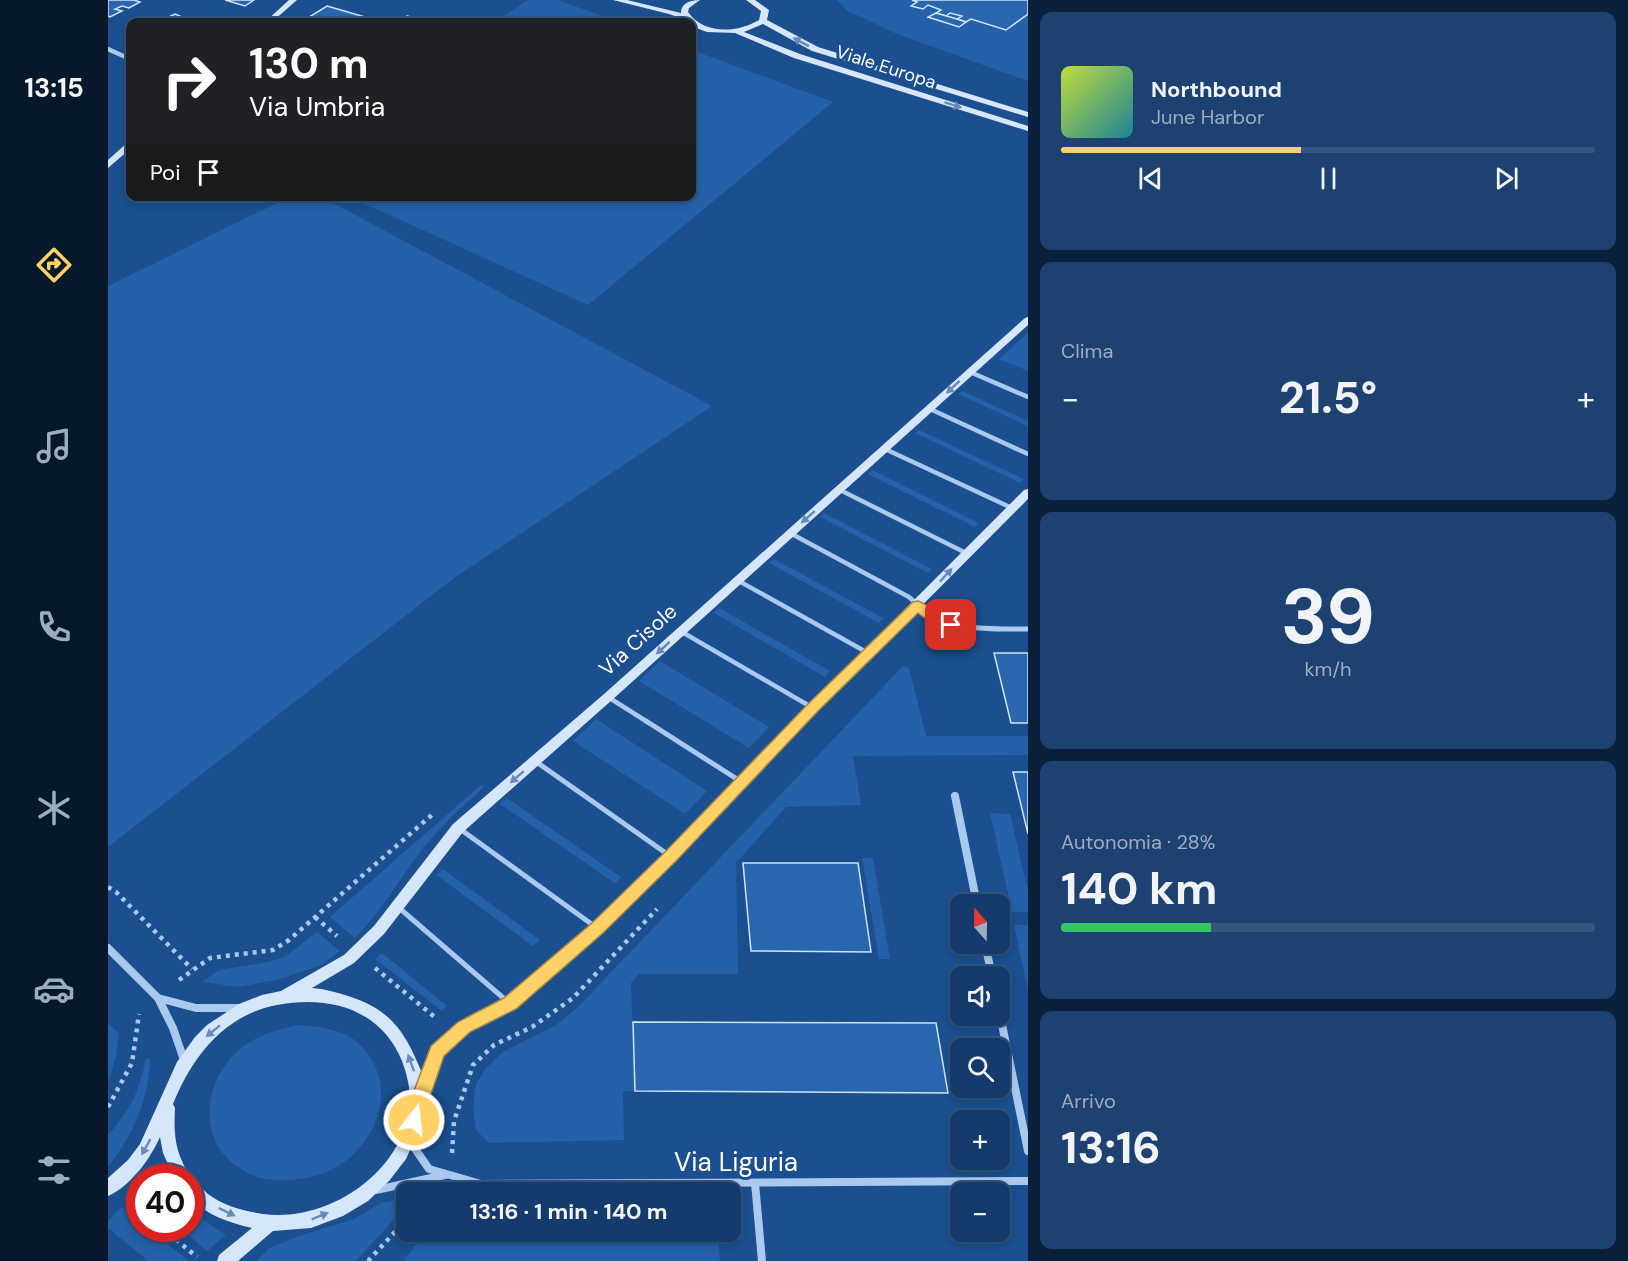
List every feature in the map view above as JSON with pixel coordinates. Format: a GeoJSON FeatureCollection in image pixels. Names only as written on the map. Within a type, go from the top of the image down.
{"type":"FeatureCollection","features":[{"type":"Feature","properties":{"kind":"street"},"geometry":{"type":"LineString","coordinates":[[273,18],[293,0]]}},
{"type":"Feature","properties":{"kind":"street","name":"Viale Europa"},"geometry":{"type":"LineString","coordinates":[[617,0],[687,18]]}},
{"type":"Feature","properties":{"kind":"street"},"geometry":{"type":"LineString","coordinates":[[687,18],[684,12],[686,6],[696,0]]}},
{"type":"Feature","properties":{"kind":"street"},"geometry":{"type":"LineString","coordinates":[[750,0],[762,3],[765,10],[763,21]]}},
{"type":"Feature","properties":{"kind":"street","name":"Viale Europa"},"geometry":{"type":"LineString","coordinates":[[736,31],[763,21],[815,49],[1028,115]]}},
{"type":"Feature","properties":{"kind":"street","name":"Viale Europa"},"geometry":{"type":"LineString","coordinates":[[696,24],[701,27],[736,31],[797,56],[1028,129]]}},
{"type":"Feature","properties":{"kind":"street"},"geometry":{"type":"LineString","coordinates":[[108,49],[126,57]]}},
{"type":"Feature","properties":{"kind":"street"},"geometry":{"type":"LineString","coordinates":[[108,165],[126,149]]}},
{"type":"Feature","properties":{"kind":"street","name":"Via Cisole"},"geometry":{"type":"LineString","coordinates":[[108,1188],[145,1151],[184,1060],[210,1031],[246,1008],[286,996],[349,958],[379,930],[458,828],[682,632],[1028,320]]}},
{"type":"Feature","properties":{"kind":"street","name":"Via Cisole"},"geometry":{"type":"LineString","coordinates":[[204,1200],[230,1216],[270,1224],[312,1220],[352,1203],[385,1177],[409,1140],[419,1101],[438,1051],[464,1027],[510,1003],[597,928],[671,856],[813,708],[1028,493]]}},
{"type":"Feature","properties":{"kind":"street"},"geometry":{"type":"LineString","coordinates":[[918,605],[933,618],[951,625],[965,628],[1028,629]]}},
{"type":"Feature","properties":{"kind":"street"},"geometry":{"type":"LineString","coordinates":[[955,796],[975,894]]}},
{"type":"Feature","properties":{"kind":"street"},"geometry":{"type":"LineString","coordinates":[[108,948],[158,998],[173,1028],[184,1060]]}},
{"type":"Feature","properties":{"kind":"street","name":"Via Cisole"},"geometry":{"type":"LineString","coordinates":[[286,996],[327,996],[365,1008],[395,1031],[413,1063],[419,1101]]}},
{"type":"Feature","properties":{"kind":"street"},"geometry":{"type":"LineString","coordinates":[[158,998],[196,1008],[246,1008]]}},
{"type":"Feature","properties":{"kind":"street"},"geometry":{"type":"LineString","coordinates":[[1002,1026],[1028,1151]]}},
{"type":"Feature","properties":{"kind":"street","name":"Via Cisole"},"geometry":{"type":"LineString","coordinates":[[168,1095],[165,1131],[174,1164]]}},
{"type":"Feature","properties":{"kind":"street","name":"Via Liguria"},"geometry":{"type":"LineString","coordinates":[[409,1140],[429,1169],[481,1184],[1028,1181]]}},
{"type":"Feature","properties":{"kind":"street","name":"Via Liguria"},"geometry":{"type":"LineString","coordinates":[[366,1192],[445,1175]]}},
{"type":"Feature","properties":{"kind":"street"},"geometry":{"type":"LineString","coordinates":[[755,1183],[762,1261]]}},
{"type":"Feature","properties":{"kind":"street"},"geometry":{"type":"LineString","coordinates":[[225,1261],[270,1224]]}},
{"type":"Feature","properties":{"kind":"lane"},"geometry":{"type":"LineString","coordinates":[[970,372],[1028,397]]}},
{"type":"Feature","properties":{"kind":"lane"},"geometry":{"type":"LineString","coordinates":[[930,408],[1028,454]]}},
{"type":"Feature","properties":{"kind":"lane"},"geometry":{"type":"LineString","coordinates":[[885,449],[1012,508]]}},
{"type":"Feature","properties":{"kind":"lane"},"geometry":{"type":"LineString","coordinates":[[840,490],[967,553]]}},
{"type":"Feature","properties":{"kind":"lane"},"geometry":{"type":"LineString","coordinates":[[790,533],[909,597],[918,605]]}},
{"type":"Feature","properties":{"kind":"lane"},"geometry":{"type":"LineString","coordinates":[[737,580],[868,653]]}},
{"type":"Feature","properties":{"kind":"lane"},"geometry":{"type":"LineString","coordinates":[[682,632],[813,708]]}},
{"type":"Feature","properties":{"kind":"lane"},"geometry":{"type":"LineString","coordinates":[[608,697],[742,782]]}},
{"type":"Feature","properties":{"kind":"lane"},"geometry":{"type":"LineString","coordinates":[[535,761],[671,856]]}},
{"type":"Feature","properties":{"kind":"lane"},"geometry":{"type":"LineString","coordinates":[[458,828],[597,928]]}},
{"type":"Feature","properties":{"kind":"lane"},"geometry":{"type":"LineString","coordinates":[[397,906],[510,1003]]}},
{"type":"Feature","properties":{"kind":"path"},"geometry":{"type":"LineString","coordinates":[[179,980],[210,958],[273,950],[315,917],[440,808]]}},
{"type":"Feature","properties":{"kind":"path"},"geometry":{"type":"LineString","coordinates":[[108,887],[116,892],[192,969]]}},
{"type":"Feature","properties":{"kind":"path"},"geometry":{"type":"LineString","coordinates":[[315,917],[340,938]]}},
{"type":"Feature","properties":{"kind":"path"},"geometry":{"type":"LineString","coordinates":[[370,963],[437,1019]]}},
{"type":"Feature","properties":{"kind":"path"},"geometry":{"type":"LineString","coordinates":[[108,1107],[128,1076],[135,1047],[134,1024],[140,1011]]}},
{"type":"Feature","properties":{"kind":"path"},"geometry":{"type":"LineString","coordinates":[[368,1261],[396,1231]]}},
{"type":"Feature","properties":{"kind":"path"},"geometry":{"type":"LineString","coordinates":[[179,1242],[197,1257]]}},
{"type":"Feature","properties":{"kind":"shaded area"},"geometry":{"type":"Polygon","coordinates":[[[528,0],[558,0],[608,18],[500,18],[528,0]]]}},
{"type":"Feature","properties":{"kind":"shaded area"},"geometry":{"type":"Polygon","coordinates":[[[837,0],[1028,0],[1028,81],[897,34],[846,10],[837,0]]]}},
{"type":"Feature","properties":{"kind":"shaded area"},"geometry":{"type":"Polygon","coordinates":[[[696,51],[833,102],[588,305],[359,201],[696,201],[696,51]]]}},
{"type":"Feature","properties":{"kind":"shaded area"},"geometry":{"type":"Polygon","coordinates":[[[281,201],[329,201],[712,406],[454,578],[108,847],[108,286],[281,201]]]}},
{"type":"Feature","properties":{"kind":"shaded area"},"geometry":{"type":"Polygon","coordinates":[[[1028,333],[1028,371],[999,359],[1028,333]]]}},
{"type":"Feature","properties":{"kind":"shaded area"},"geometry":{"type":"Polygon","coordinates":[[[962,391],[1028,421],[1028,426],[958,394],[962,391]]]}},
{"type":"Feature","properties":{"kind":"shaded area"},"geometry":{"type":"Polygon","coordinates":[[[919,430],[1024,479],[1020,483],[915,433],[919,430]]]}},
{"type":"Feature","properties":{"kind":"shaded area"},"geometry":{"type":"Polygon","coordinates":[[[872,470],[979,523],[975,527],[868,474],[872,470]]]}},
{"type":"Feature","properties":{"kind":"shaded area"},"geometry":{"type":"Polygon","coordinates":[[[824,513],[932,569],[928,573],[820,517],[824,513]]]}},
{"type":"Feature","properties":{"kind":"shaded area"},"geometry":{"type":"Polygon","coordinates":[[[774,559],[883,618],[879,623],[769,563],[774,559]]]}},
{"type":"Feature","properties":{"kind":"shaded area"},"geometry":{"type":"Polygon","coordinates":[[[719,608],[830,671],[825,677],[714,613],[719,608]]]}},
{"type":"Feature","properties":{"kind":"shaded area"},"geometry":{"type":"Polygon","coordinates":[[[660,661],[769,727],[749,748],[639,681],[660,661]]]}},
{"type":"Feature","properties":{"kind":"shaded area"},"geometry":{"type":"Polygon","coordinates":[[[903,666],[909,668],[926,736],[1028,736],[1028,755],[853,756],[861,805],[786,807],[736,863],[738,974],[639,974],[631,983],[635,1091],[623,1091],[624,1140],[489,1143],[476,1130],[473,1107],[476,1084],[486,1068],[503,1052],[556,1025],[577,1008],[903,666]]]}},
{"type":"Feature","properties":{"kind":"shaded area"},"geometry":{"type":"Polygon","coordinates":[[[596,719],[707,791],[685,814],[573,741],[596,719]]]}},
{"type":"Feature","properties":{"kind":"shaded area"},"geometry":{"type":"Polygon","coordinates":[[[481,785],[484,787],[425,846],[355,938],[330,917],[481,785]]]}},
{"type":"Feature","properties":{"kind":"shaded area"},"geometry":{"type":"Polygon","coordinates":[[[507,798],[621,877],[616,884],[500,804],[507,798]]]}},
{"type":"Feature","properties":{"kind":"shaded area"},"geometry":{"type":"Polygon","coordinates":[[[990,813],[1010,814],[1028,891],[1028,912],[1012,912],[1010,894],[1008,894],[990,813]]]}},
{"type":"Feature","properties":{"kind":"shaded area"},"geometry":{"type":"Polygon","coordinates":[[[862,858],[873,858],[890,959],[879,959],[862,858]]]}},
{"type":"Feature","properties":{"kind":"shaded area"},"geometry":{"type":"Polygon","coordinates":[[[443,869],[540,940],[533,946],[437,875],[443,869]]]}},
{"type":"Feature","properties":{"kind":"shaded area"},"geometry":{"type":"Polygon","coordinates":[[[1014,925],[1028,925],[1028,986],[1027,986],[1014,925]]]}},
{"type":"Feature","properties":{"kind":"shaded area"},"geometry":{"type":"Polygon","coordinates":[[[317,932],[340,951],[321,965],[280,979],[239,987],[202,982],[219,970],[269,962],[286,956],[317,932]]]}},
{"type":"Feature","properties":{"kind":"shaded area"},"geometry":{"type":"Polygon","coordinates":[[[382,953],[447,1006],[442,1011],[375,959],[382,953]]]}},
{"type":"Feature","properties":{"kind":"shaded area"},"geometry":{"type":"Polygon","coordinates":[[[108,1023],[119,1034],[116,1056],[108,1083],[108,1023]]]}},
{"type":"Feature","properties":{"kind":"shaded area"},"geometry":{"type":"Polygon","coordinates":[[[299,1025],[336,1031],[360,1045],[373,1062],[380,1080],[379,1110],[374,1125],[357,1151],[333,1169],[295,1180],[264,1179],[246,1172],[230,1161],[217,1144],[211,1129],[209,1113],[211,1096],[224,1066],[235,1053],[260,1037],[299,1025]]]}},
{"type":"Feature","properties":{"kind":"shaded area"},"geometry":{"type":"Polygon","coordinates":[[[146,1059],[150,1059],[149,1074],[143,1103],[125,1142],[108,1167],[108,1135],[133,1100],[146,1059]]]}},
{"type":"Feature","properties":{"kind":"shaded area"},"geometry":{"type":"Polygon","coordinates":[[[396,1200],[396,1217],[356,1261],[257,1261],[269,1248],[354,1219],[381,1203],[396,1200]]]}},
{"type":"Feature","properties":{"kind":"shaded area"},"geometry":{"type":"Polygon","coordinates":[[[121,1207],[126,1211],[126,1242],[165,1242],[189,1261],[148,1261],[108,1228],[108,1221],[121,1207]]]}},
{"type":"Feature","properties":{"kind":"shaded area"},"geometry":{"type":"Polygon","coordinates":[[[204,1221],[226,1235],[207,1251],[197,1242],[204,1242],[204,1221]]]}},
{"type":"Feature","properties":{"kind":"shaded area"},"geometry":{"type":"Polygon","coordinates":[[[419,1242],[719,1242],[720,1261],[403,1261],[419,1242]]]}},
{"type":"Feature","properties":{"kind":"building"},"geometry":{"type":"Polygon","coordinates":[[[108,0],[140,2],[129,8],[122,6],[115,9],[122,11],[110,17],[108,16],[108,0]]]}},
{"type":"Feature","properties":{"kind":"building"},"geometry":{"type":"Polygon","coordinates":[[[225,0],[254,0],[245,6],[225,0]]]}},
{"type":"Feature","properties":{"kind":"building"},"geometry":{"type":"Polygon","coordinates":[[[912,0],[1028,0],[1028,14],[1006,30],[971,19],[966,22],[957,19],[962,16],[950,13],[946,16],[936,13],[941,10],[928,5],[923,9],[911,6],[917,2],[912,0]]]}},
{"type":"Feature","properties":{"kind":"building"},"geometry":{"type":"Polygon","coordinates":[[[327,6],[365,17],[363,18],[308,18],[327,6]]]}},
{"type":"Feature","properties":{"kind":"building"},"geometry":{"type":"Polygon","coordinates":[[[936,13],[966,22],[959,27],[928,17],[936,13]]]}},
{"type":"Feature","properties":{"kind":"building"},"geometry":{"type":"Polygon","coordinates":[[[175,14],[182,17],[180,18],[166,18],[175,14]]]}},
{"type":"Feature","properties":{"kind":"building"},"geometry":{"type":"Polygon","coordinates":[[[994,653],[1028,653],[1028,723],[1011,723],[994,653]]]}},
{"type":"Feature","properties":{"kind":"building"},"geometry":{"type":"Polygon","coordinates":[[[1013,772],[1028,772],[1028,834],[1013,772]]]}},
{"type":"Feature","properties":{"kind":"building"},"geometry":{"type":"Polygon","coordinates":[[[743,863],[858,863],[871,952],[751,951],[743,863]]]}},
{"type":"Feature","properties":{"kind":"building"},"geometry":{"type":"Polygon","coordinates":[[[633,1022],[936,1023],[948,1093],[635,1091],[633,1022]]]}},
{"type":"Feature","properties":{"kind":"route"},"geometry":{"type":"LineString","coordinates":[[414,1120],[438,1051],[464,1027],[510,1003],[597,928],[671,856],[813,708],[918,605],[933,618],[951,625]]}}]}
